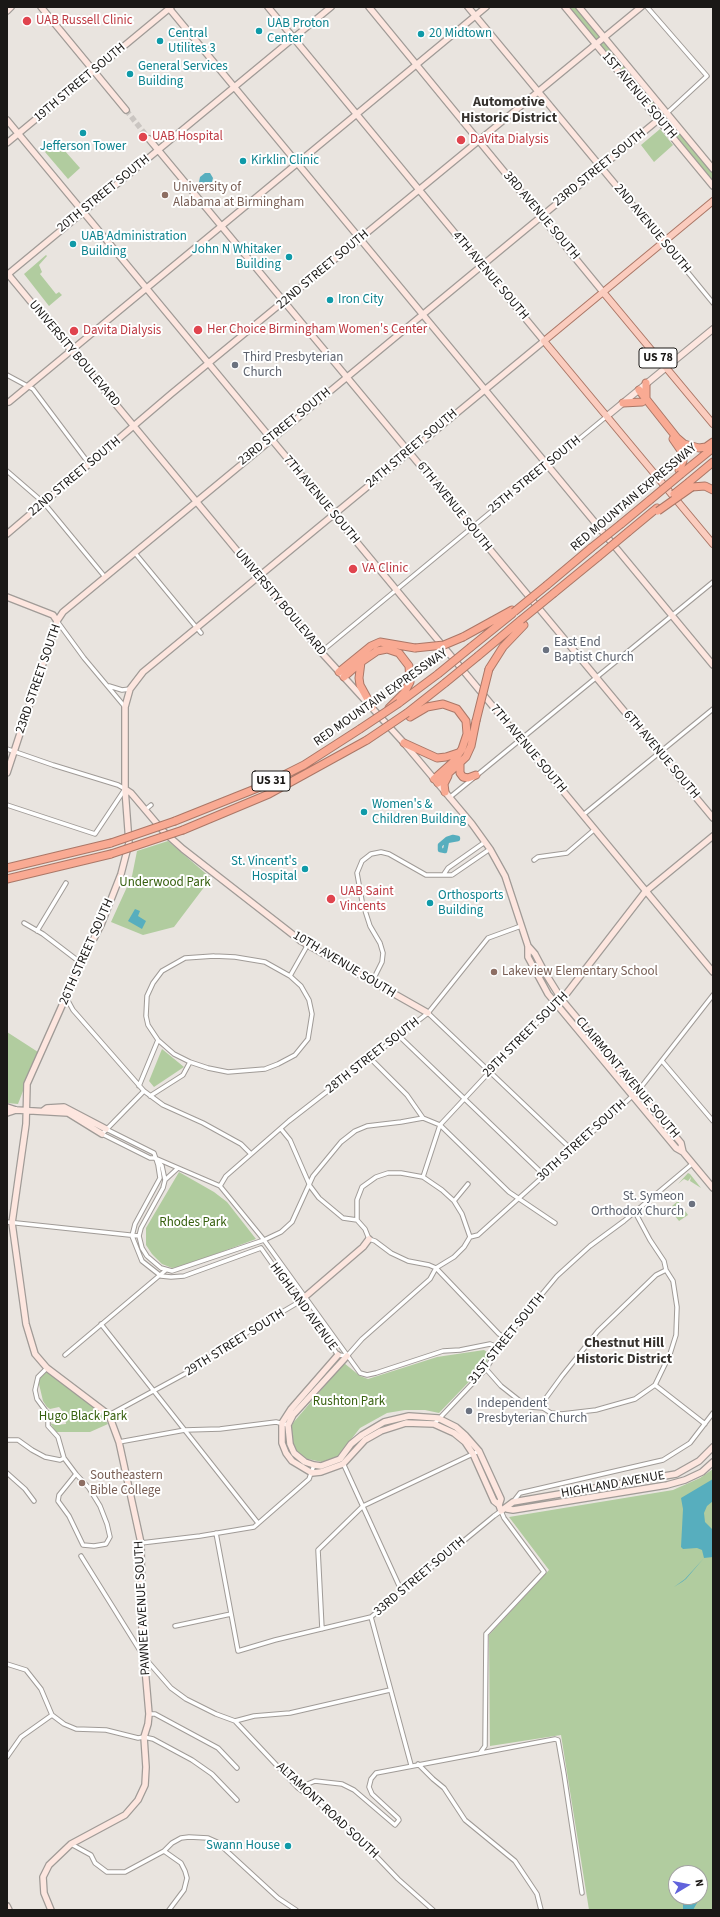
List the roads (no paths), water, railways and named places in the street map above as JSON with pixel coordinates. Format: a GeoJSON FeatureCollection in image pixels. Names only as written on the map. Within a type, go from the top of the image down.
{"type":"FeatureCollection","features":[{"type":"Feature","properties":{"kind":"highway"},"geometry":{"type":"LineString","coordinates":[[646,383],[644,400],[677,438],[684,444],[691,447],[709,448]]}},
{"type":"Feature","properties":{"kind":"highway"},"geometry":{"type":"LineString","coordinates":[[637,391],[682,452],[683,461],[680,472]]}},
{"type":"Feature","properties":{"kind":"highway"},"geometry":{"type":"LineString","coordinates":[[623,402],[644,400]]}},
{"type":"Feature","properties":{"kind":"highway","name":"RED MOUNTAIN EXPRESSWAY"},"geometry":{"type":"LineString","coordinates":[[7,868],[111,843],[176,821],[279,778],[317,757],[386,712],[398,701],[438,674],[546,584],[555,574],[563,572],[650,500],[709,448],[713,442]]}},
{"type":"Feature","properties":{"kind":"highway","name":"RED MOUNTAIN EXPRESSWAY"},"geometry":{"type":"LineString","coordinates":[[7,879],[111,854],[183,830],[269,794],[350,749],[355,749],[409,715],[478,656],[523,622],[543,602],[628,532],[690,484],[713,462]]}},
{"type":"Feature","properties":{"kind":"highway"},"geometry":{"type":"LineString","coordinates":[[690,484],[705,486],[713,490]]}},
{"type":"Feature","properties":{"kind":"highway"},"geometry":{"type":"LineString","coordinates":[[342,675],[370,646],[380,642],[415,648],[444,645],[463,638],[513,611]]}},
{"type":"Feature","properties":{"kind":"highway"},"geometry":{"type":"LineString","coordinates":[[436,781],[449,774],[460,764],[470,750],[489,669],[503,647],[523,622]]}},
{"type":"Feature","properties":{"kind":"highway"},"geometry":{"type":"LineString","coordinates":[[342,675],[371,654],[387,649],[399,653],[407,661],[411,671],[410,682],[398,701]]}},
{"type":"Feature","properties":{"kind":"highway"},"geometry":{"type":"LineString","coordinates":[[361,662],[359,678],[360,685],[372,707]]}},
{"type":"Feature","properties":{"kind":"highway"},"geometry":{"type":"LineString","coordinates":[[409,715],[436,704],[448,705],[457,709],[464,717],[468,730],[465,743],[453,762],[436,781]]}},
{"type":"Feature","properties":{"kind":"highway"},"geometry":{"type":"LineString","coordinates":[[404,743],[437,758],[458,753]]}},
{"type":"Feature","properties":{"kind":"highway"},"geometry":{"type":"LineString","coordinates":[[460,764],[460,773],[463,777],[468,778],[476,775]]}},
{"type":"Feature","properties":{"kind":"highway"},"geometry":{"type":"LineString","coordinates":[[447,795],[444,784],[449,774]]}},
{"type":"Feature","properties":{"kind":"main road","name":"24TH STREET SOUTH"},"geometry":{"type":"LineString","coordinates":[[544,341],[713,201]]}},
{"type":"Feature","properties":{"kind":"main road","name":"3RD AVENUE SOUTH"},"geometry":{"type":"LineString","coordinates":[[603,292],[713,424]]}},
{"type":"Feature","properties":{"kind":"main road","name":"4TH AVENUE SOUTH"},"geometry":{"type":"LineString","coordinates":[[544,341],[713,544]]}},
{"type":"Feature","properties":{"kind":"street"},"geometry":{"type":"LineString","coordinates":[[7,11],[11,7]]}},
{"type":"Feature","properties":{"kind":"street"},"geometry":{"type":"LineString","coordinates":[[41,7],[126,110]]}},
{"type":"Feature","properties":{"kind":"street","name":"4TH AVENUE SOUTH"},"geometry":{"type":"LineString","coordinates":[[268,7],[544,341]]}},
{"type":"Feature","properties":{"kind":"street","name":"20TH STREET SOUTH"},"geometry":{"type":"LineString","coordinates":[[7,274],[331,7]]}},
{"type":"Feature","properties":{"kind":"street","name":"3RD AVENUE SOUTH"},"geometry":{"type":"LineString","coordinates":[[369,7],[603,292]]}},
{"type":"Feature","properties":{"kind":"street","name":"2ND AVENUE SOUTH"},"geometry":{"type":"LineString","coordinates":[[468,7],[713,303]]}},
{"type":"Feature","properties":{"kind":"street"},"geometry":{"type":"LineString","coordinates":[[9,402],[486,7]]}},
{"type":"Feature","properties":{"kind":"street","name":"1ST AVENUE SOUTH"},"geometry":{"type":"LineString","coordinates":[[564,7],[713,186]]}},
{"type":"Feature","properties":{"kind":"street","name":"1ST AVENUE SOUTH"},"geometry":{"type":"LineString","coordinates":[[579,7],[713,169]]}},
{"type":"Feature","properties":{"kind":"street","name":"22ND STREET SOUTH"},"geometry":{"type":"LineString","coordinates":[[7,534],[208,364],[641,7]]}},
{"type":"Feature","properties":{"kind":"street"},"geometry":{"type":"LineString","coordinates":[[647,7],[707,76],[667,113]]}},
{"type":"Feature","properties":{"kind":"street"},"geometry":{"type":"LineString","coordinates":[[170,8],[713,665]]}},
{"type":"Feature","properties":{"kind":"street","name":"19TH STREET SOUTH"},"geometry":{"type":"LineString","coordinates":[[7,143],[170,8]]}},
{"type":"Feature","properties":{"kind":"street"},"geometry":{"type":"LineString","coordinates":[[586,32],[594,32],[595,26]]}},
{"type":"Feature","properties":{"kind":"street","name":"7TH AVENUE SOUTH"},"geometry":{"type":"LineString","coordinates":[[7,120],[646,892],[711,964],[713,972]]}},
{"type":"Feature","properties":{"kind":"street","name":"23RD STREET SOUTH"},"geometry":{"type":"LineString","coordinates":[[7,773],[57,621],[63,612],[658,120]]}},
{"type":"Feature","properties":{"kind":"street","name":"6TH AVENUE SOUTH"},"geometry":{"type":"LineString","coordinates":[[150,139],[470,527],[713,818]]}},
{"type":"Feature","properties":{"kind":"street","name":"UNIVERSITY BOULEVARD"},"geometry":{"type":"LineString","coordinates":[[7,274],[72,350],[195,502],[320,652],[404,743],[485,842],[505,876],[528,946]]}},
{"type":"Feature","properties":{"kind":"street","name":"25TH STREET SOUTH"},"geometry":{"type":"LineString","coordinates":[[320,652],[470,527],[713,329]]}},
{"type":"Feature","properties":{"kind":"street","name":"24TH STREET SOUTH"},"geometry":{"type":"LineString","coordinates":[[125,707],[130,689],[143,672],[544,341]]}},
{"type":"Feature","properties":{"kind":"street"},"geometry":{"type":"LineString","coordinates":[[7,375],[33,388],[90,465]]}},
{"type":"Feature","properties":{"kind":"street"},"geometry":{"type":"LineString","coordinates":[[7,471],[44,503],[105,577]]}},
{"type":"Feature","properties":{"kind":"street"},"geometry":{"type":"LineString","coordinates":[[135,553],[201,633]]}},
{"type":"Feature","properties":{"kind":"street"},"geometry":{"type":"LineString","coordinates":[[447,795],[476,775],[521,740],[713,582]]}},
{"type":"Feature","properties":{"kind":"street"},"geometry":{"type":"LineString","coordinates":[[7,597],[53,615],[84,658],[125,707],[125,789],[95,834],[7,805]]}},
{"type":"Feature","properties":{"kind":"street"},"geometry":{"type":"LineString","coordinates":[[108,686],[122,690],[130,689]]}},
{"type":"Feature","properties":{"kind":"street"},"geometry":{"type":"LineString","coordinates":[[583,815],[713,709]]}},
{"type":"Feature","properties":{"kind":"street"},"geometry":{"type":"LineString","coordinates":[[7,748],[53,765],[118,784],[125,789]]}},
{"type":"Feature","properties":{"kind":"street","name":"10TH AVENUE SOUTH"},"geometry":{"type":"LineString","coordinates":[[125,789],[131,793],[164,832],[183,849],[307,946],[428,1013],[572,1150]]}},
{"type":"Feature","properties":{"kind":"street","name":"26TH STREET SOUTH"},"geometry":{"type":"LineString","coordinates":[[47,1368],[35,1354],[29,1338],[10,1223],[26,1110],[27,1084],[43,1047],[67,999],[81,963],[101,925],[122,874],[129,843],[125,789]]}},
{"type":"Feature","properties":{"kind":"street"},"geometry":{"type":"LineString","coordinates":[[145,810],[151,805]]}},
{"type":"Feature","properties":{"kind":"street"},"geometry":{"type":"LineString","coordinates":[[534,860],[538,857],[567,853],[595,829]]}},
{"type":"Feature","properties":{"kind":"street","name":"29TH STREET SOUTH"},"geometry":{"type":"LineString","coordinates":[[423,1177],[440,1125],[522,1037],[562,1000],[646,892],[713,836]]}},
{"type":"Feature","properties":{"kind":"street"},"geometry":{"type":"LineString","coordinates":[[444,874],[448,868],[485,842]]}},
{"type":"Feature","properties":{"kind":"street"},"geometry":{"type":"LineString","coordinates":[[372,982],[382,962],[383,953],[380,943],[370,926],[362,901],[357,873],[362,862],[371,854],[381,852],[389,854],[426,875],[452,875],[490,849]]}},
{"type":"Feature","properties":{"kind":"street"},"geometry":{"type":"LineString","coordinates":[[37,931],[66,882]]}},
{"type":"Feature","properties":{"kind":"street"},"geometry":{"type":"LineString","coordinates":[[24,923],[81,963]]}},
{"type":"Feature","properties":{"kind":"street","name":"28TH STREET SOUTH"},"geometry":{"type":"LineString","coordinates":[[220,1186],[226,1176],[281,1129],[428,1013],[486,940],[492,935],[521,926]]}},
{"type":"Feature","properties":{"kind":"street"},"geometry":{"type":"LineString","coordinates":[[290,976],[307,946]]}},
{"type":"Feature","properties":{"kind":"street","name":"CLAIRMONT AVENUE SOUTH"},"geometry":{"type":"LineString","coordinates":[[528,946],[536,954],[544,971],[562,1000],[681,1143],[683,1152]]}},
{"type":"Feature","properties":{"kind":"street","name":"CLAIRMONT AVENUE SOUTH"},"geometry":{"type":"LineString","coordinates":[[528,946],[528,958],[537,976],[556,1005],[676,1148],[683,1152],[713,1188]]}},
{"type":"Feature","properties":{"kind":"street"},"geometry":{"type":"LineString","coordinates":[[225,956],[265,962],[290,976],[301,986],[307,995],[312,1014],[308,1039],[295,1055],[272,1067],[243,1072],[208,1068],[190,1062],[174,1054],[158,1040],[147,1020],[147,996],[162,972],[185,958],[225,956]]}},
{"type":"Feature","properties":{"kind":"street","name":"30TH STREET SOUTH"},"geometry":{"type":"LineString","coordinates":[[470,1237],[478,1235],[638,1091],[713,995]]}},
{"type":"Feature","properties":{"kind":"street"},"geometry":{"type":"LineString","coordinates":[[67,999],[73,1010],[144,1091],[162,1105],[204,1123],[236,1141],[251,1154]]}},
{"type":"Feature","properties":{"kind":"street"},"geometry":{"type":"LineString","coordinates":[[399,1036],[544,1175]]}},
{"type":"Feature","properties":{"kind":"street"},"geometry":{"type":"LineString","coordinates":[[139,1086],[158,1040]]}},
{"type":"Feature","properties":{"kind":"street"},"geometry":{"type":"LineString","coordinates":[[370,1058],[406,1095],[423,1118],[440,1125],[509,1192],[555,1223]]}},
{"type":"Feature","properties":{"kind":"street"},"geometry":{"type":"LineString","coordinates":[[662,1061],[713,1121]]}},
{"type":"Feature","properties":{"kind":"street"},"geometry":{"type":"LineString","coordinates":[[150,1096],[183,1075],[190,1062]]}},
{"type":"Feature","properties":{"kind":"street"},"geometry":{"type":"LineString","coordinates":[[104,1132],[144,1091]]}},
{"type":"Feature","properties":{"kind":"street"},"geometry":{"type":"LineString","coordinates":[[7,1107],[16,1110],[43,1111],[46,1113],[68,1113],[150,1158],[155,1158],[220,1186]]}},
{"type":"Feature","properties":{"kind":"street"},"geometry":{"type":"LineString","coordinates":[[7,1113],[16,1110]]}},
{"type":"Feature","properties":{"kind":"street"},"geometry":{"type":"LineString","coordinates":[[155,1158],[162,1166],[165,1180],[163,1188],[141,1228],[139,1236],[142,1248],[147,1256],[161,1268],[176,1271],[264,1240],[281,1232],[292,1222],[310,1186],[313,1176],[341,1142],[355,1131],[366,1126],[423,1118]]}},
{"type":"Feature","properties":{"kind":"street"},"geometry":{"type":"LineString","coordinates":[[281,1129],[290,1140],[310,1186],[319,1198],[343,1218],[357,1220],[365,1229],[369,1239],[375,1241],[391,1253],[408,1261],[429,1265],[436,1268],[499,1334],[506,1338]]}},
{"type":"Feature","properties":{"kind":"street"},"geometry":{"type":"LineString","coordinates":[[104,1132],[152,1152],[155,1158],[160,1171],[160,1178],[135,1224],[132,1236],[142,1261],[161,1276]]}},
{"type":"Feature","properties":{"kind":"street","name":"31ST STREET SOUTH"},"geometry":{"type":"LineString","coordinates":[[434,1424],[438,1418],[486,1369],[498,1347],[557,1276],[590,1246],[635,1212],[692,1164]]}},
{"type":"Feature","properties":{"kind":"street"},"geometry":{"type":"LineString","coordinates":[[165,1180],[178,1168]]}},
{"type":"Feature","properties":{"kind":"street"},"geometry":{"type":"LineString","coordinates":[[347,1356],[362,1339],[430,1279],[436,1268],[454,1257],[464,1247],[470,1237],[462,1214],[454,1201],[442,1190],[423,1177],[418,1178],[401,1173],[388,1173],[376,1177],[362,1187],[358,1200],[357,1220]]}},
{"type":"Feature","properties":{"kind":"street"},"geometry":{"type":"LineString","coordinates":[[454,1201],[468,1184]]}},
{"type":"Feature","properties":{"kind":"street","name":"HIGHLAND AVENUE"},"geometry":{"type":"LineString","coordinates":[[220,1186],[264,1240],[347,1356],[285,1424]]}},
{"type":"Feature","properties":{"kind":"street"},"geometry":{"type":"LineString","coordinates":[[486,1369],[500,1386],[520,1402],[536,1408],[543,1408],[551,1413],[562,1414],[596,1410],[635,1398],[656,1385],[670,1354],[676,1335],[677,1321],[673,1281],[666,1270],[664,1261],[650,1240],[635,1212]]}},
{"type":"Feature","properties":{"kind":"street"},"geometry":{"type":"LineString","coordinates":[[10,1223],[139,1236]]}},
{"type":"Feature","properties":{"kind":"street","name":"29TH STREET SOUTH"},"geometry":{"type":"LineString","coordinates":[[109,1415],[155,1392],[298,1302],[362,1247],[369,1239]]}},
{"type":"Feature","properties":{"kind":"street"},"geometry":{"type":"LineString","coordinates":[[261,1248],[264,1240]]}},
{"type":"Feature","properties":{"kind":"street","name":"HIGHLAND AVENUE"},"geometry":{"type":"LineString","coordinates":[[161,1276],[171,1278],[184,1276],[261,1248],[298,1302],[338,1355],[292,1409],[285,1424]]}},
{"type":"Feature","properties":{"kind":"street"},"geometry":{"type":"LineString","coordinates":[[65,1355],[161,1276],[166,1270]]}},
{"type":"Feature","properties":{"kind":"street"},"geometry":{"type":"LineString","coordinates":[[543,1408],[546,1398],[598,1331],[656,1275],[666,1270]]}},
{"type":"Feature","properties":{"kind":"street"},"geometry":{"type":"LineString","coordinates":[[102,1324],[258,1523]]}},
{"type":"Feature","properties":{"kind":"street"},"geometry":{"type":"LineString","coordinates":[[338,1355],[347,1356],[360,1373],[367,1375],[443,1351],[460,1350],[490,1344],[498,1347]]}},
{"type":"Feature","properties":{"kind":"street"},"geometry":{"type":"LineString","coordinates":[[76,1474],[59,1495],[58,1501],[69,1516],[83,1545],[94,1546],[106,1544],[110,1537],[108,1524],[100,1506],[89,1488],[76,1474],[62,1459],[58,1437],[48,1426],[48,1414],[37,1399],[35,1390],[38,1377],[47,1368],[109,1415]]}},
{"type":"Feature","properties":{"kind":"street"},"geometry":{"type":"LineString","coordinates":[[656,1385],[705,1424]]}},
{"type":"Feature","properties":{"kind":"street"},"geometry":{"type":"LineString","coordinates":[[504,1510],[513,1502],[520,1492],[663,1460],[690,1443],[713,1413]]}},
{"type":"Feature","properties":{"kind":"street","name":"PAWNEE AVENUE SOUTH"},"geometry":{"type":"LineString","coordinates":[[52,1910],[44,1893],[43,1877],[49,1864],[71,1844],[126,1815],[138,1800],[145,1785],[146,1767],[144,1737],[149,1714],[142,1633],[141,1543],[119,1442],[109,1415]]}},
{"type":"Feature","properties":{"kind":"street"},"geometry":{"type":"LineString","coordinates":[[342,1462],[352,1444],[362,1435],[384,1422],[410,1416],[438,1418],[456,1427],[466,1435],[479,1451],[500,1499],[499,1505]]}},
{"type":"Feature","properties":{"kind":"street"},"geometry":{"type":"LineString","coordinates":[[119,1442],[185,1430],[220,1429],[276,1422],[285,1424]]}},
{"type":"Feature","properties":{"kind":"street"},"geometry":{"type":"LineString","coordinates":[[285,1424],[282,1443],[286,1453],[292,1461],[312,1473],[321,1472],[342,1462],[365,1440],[381,1431],[406,1423],[434,1424],[454,1433],[465,1442],[473,1454],[494,1501],[504,1510],[504,1518],[544,1572],[486,1634],[485,1746],[480,1753]]}},
{"type":"Feature","properties":{"kind":"street"},"geometry":{"type":"LineString","coordinates":[[285,1424],[294,1454],[305,1462],[321,1466],[342,1462]]}},
{"type":"Feature","properties":{"kind":"street"},"geometry":{"type":"LineString","coordinates":[[7,1440],[18,1440],[45,1457],[62,1459]]}},
{"type":"Feature","properties":{"kind":"street","name":"HIGHLAND AVENUE"},"geometry":{"type":"LineString","coordinates":[[513,1502],[676,1474],[699,1461],[713,1447]]}},
{"type":"Feature","properties":{"kind":"street"},"geometry":{"type":"LineString","coordinates":[[322,1630],[318,1550],[363,1506],[479,1451]]}},
{"type":"Feature","properties":{"kind":"street"},"geometry":{"type":"LineString","coordinates":[[342,1462],[402,1592]]}},
{"type":"Feature","properties":{"kind":"street","name":"HIGHLAND AVENUE"},"geometry":{"type":"LineString","coordinates":[[504,1510],[513,1510],[667,1485],[685,1480],[702,1472],[713,1462]]}},
{"type":"Feature","properties":{"kind":"street"},"geometry":{"type":"LineString","coordinates":[[141,1543],[254,1527],[309,1480],[314,1465]]}},
{"type":"Feature","properties":{"kind":"street"},"geometry":{"type":"LineString","coordinates":[[7,1473],[25,1489],[34,1501]]}},
{"type":"Feature","properties":{"kind":"street","name":"33RD STREET SOUTH"},"geometry":{"type":"LineString","coordinates":[[231,1614],[238,1651],[275,1640],[371,1618],[504,1510]]}},
{"type":"Feature","properties":{"kind":"street"},"geometry":{"type":"LineString","coordinates":[[175,1626],[231,1614],[216,1533]]}},
{"type":"Feature","properties":{"kind":"street","name":"ALTAMONT ROAD SOUTH"},"geometry":{"type":"LineString","coordinates":[[81,1556],[144,1657],[171,1688],[186,1699],[216,1714],[235,1721],[298,1788],[330,1811],[353,1832],[398,1880],[433,1910]]}},
{"type":"Feature","properties":{"kind":"street"},"geometry":{"type":"LineString","coordinates":[[371,1618],[411,1765]]}},
{"type":"Feature","properties":{"kind":"street"},"geometry":{"type":"LineString","coordinates":[[7,1664],[26,1670],[41,1689],[52,1715],[64,1724],[76,1729],[106,1730],[138,1738],[144,1737],[153,1739],[192,1760],[212,1774],[237,1800]]}},
{"type":"Feature","properties":{"kind":"street"},"geometry":{"type":"LineString","coordinates":[[235,1721],[254,1716],[290,1713],[390,1690]]}},
{"type":"Feature","properties":{"kind":"street"},"geometry":{"type":"LineString","coordinates":[[149,1714],[155,1714],[218,1748],[237,1768]]}},
{"type":"Feature","properties":{"kind":"street"},"geometry":{"type":"LineString","coordinates":[[7,1757],[21,1737],[52,1715]]}},
{"type":"Feature","properties":{"kind":"street"},"geometry":{"type":"LineString","coordinates":[[298,1788],[315,1781],[342,1784],[354,1790],[395,1825],[399,1820],[398,1818],[372,1794],[370,1787],[371,1779],[376,1773],[411,1765],[558,1740],[582,1893]]}},
{"type":"Feature","properties":{"kind":"street"},"geometry":{"type":"LineString","coordinates":[[418,1764],[444,1788],[465,1820],[514,1860],[538,1894],[541,1910]]}},
{"type":"Feature","properties":{"kind":"street"},"geometry":{"type":"LineString","coordinates":[[71,1844],[91,1855],[95,1863],[102,1869],[113,1873],[125,1872],[164,1851],[172,1843],[190,1837],[208,1838],[217,1842],[278,1898],[296,1910]]}},
{"type":"Feature","properties":{"kind":"street"},"geometry":{"type":"LineString","coordinates":[[164,1851],[181,1863],[187,1878],[184,1890],[169,1910]]}},
{"type":"Feature","properties":{"kind":"street"},"geometry":{"type":"LineString","coordinates":[[7,1906],[9,1910]]}},
{"type":"Feature","properties":{"kind":"water"},"geometry":{"type":"Polygon","coordinates":[[[205,173],[210,173],[213,178],[212,182],[205,187],[199,182],[200,177],[205,173]]]}},
{"type":"Feature","properties":{"kind":"water"},"geometry":{"type":"Polygon","coordinates":[[[135,909],[140,911],[138,916],[146,921],[142,929],[128,921],[135,909]]]}},
{"type":"Feature","properties":{"kind":"water"},"geometry":{"type":"Polygon","coordinates":[[[713,1479],[713,1501],[707,1506],[704,1513],[705,1522],[713,1530],[713,1557],[704,1558],[702,1550],[697,1548],[683,1549],[681,1547],[683,1509],[681,1498],[713,1479]]]}},
{"type":"Feature","properties":{"kind":"water"},"geometry":{"type":"Polygon","coordinates":[[[704,1558],[686,1579],[674,1587],[685,1579],[704,1558]]]}},
{"type":"Feature","properties":{"kind":"water"},"geometry":{"type":"Polygon","coordinates":[[[683,1905],[696,1905],[693,1910],[683,1910],[683,1905]]]}},
{"type":"Feature","properties":{"kind":"waterway"},"geometry":{"type":"LineString","coordinates":[[458,838],[453,837],[447,839],[440,845],[440,850],[445,851],[447,841],[458,839]]}},
{"type":"Feature","properties":{"kind":"tunnel"},"geometry":{"type":"LineString","coordinates":[[126,110],[149,139]]}},
{"type":"Feature","properties":{"kind":"place","name":"UAB Russell Clinic"},"geometry":{"type":"Point","coordinates":[27,21]}},
{"type":"Feature","properties":{"kind":"place","name":"UAB Proton Center"},"geometry":{"type":"Point","coordinates":[259,31]}},
{"type":"Feature","properties":{"kind":"place","name":"20 Midtown"},"geometry":{"type":"Point","coordinates":[421,34]}},
{"type":"Feature","properties":{"kind":"place","name":"Central Utilites 3"},"geometry":{"type":"Point","coordinates":[160,41]}},
{"type":"Feature","properties":{"kind":"place","name":"General Services Building"},"geometry":{"type":"Point","coordinates":[130,74]}},
{"type":"Feature","properties":{"kind":"place","name":"Jefferson Tower"},"geometry":{"type":"Point","coordinates":[83,133]}},
{"type":"Feature","properties":{"kind":"place","name":"UAB Hospital"},"geometry":{"type":"Point","coordinates":[143,137]}},
{"type":"Feature","properties":{"kind":"place","name":"DaVita Dialysis"},"geometry":{"type":"Point","coordinates":[461,140]}},
{"type":"Feature","properties":{"kind":"place","name":"Kirklin Clinic"},"geometry":{"type":"Point","coordinates":[243,161]}},
{"type":"Feature","properties":{"kind":"place","name":"University of Alabama at Birmingham"},"geometry":{"type":"Point","coordinates":[165,195]}},
{"type":"Feature","properties":{"kind":"place","name":"UAB Administration Building"},"geometry":{"type":"Point","coordinates":[73,244]}},
{"type":"Feature","properties":{"kind":"place","name":"John N Whitaker Building"},"geometry":{"type":"Point","coordinates":[289,257]}},
{"type":"Feature","properties":{"kind":"place","name":"Iron City"},"geometry":{"type":"Point","coordinates":[330,300]}},
{"type":"Feature","properties":{"kind":"place","name":"Her Choice Birmingham Women's Center"},"geometry":{"type":"Point","coordinates":[198,330]}},
{"type":"Feature","properties":{"kind":"place","name":"Davita Dialysis"},"geometry":{"type":"Point","coordinates":[74,331]}},
{"type":"Feature","properties":{"kind":"place","name":"Third Presbyterian Church"},"geometry":{"type":"Point","coordinates":[235,365]}},
{"type":"Feature","properties":{"kind":"place","name":"VA Clinic"},"geometry":{"type":"Point","coordinates":[353,569]}},
{"type":"Feature","properties":{"kind":"place","name":"East End Baptist Church"},"geometry":{"type":"Point","coordinates":[546,650]}},
{"type":"Feature","properties":{"kind":"place","name":"Women's & Children Building"},"geometry":{"type":"Point","coordinates":[364,812]}},
{"type":"Feature","properties":{"kind":"place","name":"St. Vincent's Hospital"},"geometry":{"type":"Point","coordinates":[305,869]}},
{"type":"Feature","properties":{"kind":"place","name":"UAB Saint Vincents"},"geometry":{"type":"Point","coordinates":[331,899]}},
{"type":"Feature","properties":{"kind":"place","name":"Orthosports Building"},"geometry":{"type":"Point","coordinates":[430,903]}},
{"type":"Feature","properties":{"kind":"place","name":"Lakeview Elementary School"},"geometry":{"type":"Point","coordinates":[494,972]}},
{"type":"Feature","properties":{"kind":"place","name":"St. Symeon Orthodox Church"},"geometry":{"type":"Point","coordinates":[692,1204]}},
{"type":"Feature","properties":{"kind":"place","name":"Independent Presbyterian Church"},"geometry":{"type":"Point","coordinates":[469,1411]}},
{"type":"Feature","properties":{"kind":"place","name":"Southeastern Bible College"},"geometry":{"type":"Point","coordinates":[82,1483]}},
{"type":"Feature","properties":{"kind":"place","name":"Swann House"},"geometry":{"type":"Point","coordinates":[288,1846]}},
{"type":"Feature","properties":{"kind":"district","name":"Automotive Historic District"},"geometry":{"type":"Point","coordinates":[509,112]}},
{"type":"Feature","properties":{"kind":"district","name":"Chestnut Hill Historic District"},"geometry":{"type":"Point","coordinates":[624,1352]}},
{"type":"Feature","properties":{"kind":"park label","name":"Underwood Park"},"geometry":{"type":"Point","coordinates":[165,883]}},
{"type":"Feature","properties":{"kind":"park label","name":"Rhodes Park"},"geometry":{"type":"Point","coordinates":[193,1223]}},
{"type":"Feature","properties":{"kind":"park label","name":"Rushton Park"},"geometry":{"type":"Point","coordinates":[349,1402]}},
{"type":"Feature","properties":{"kind":"park label","name":"Hugo Black Park"},"geometry":{"type":"Point","coordinates":[83,1417]}}]}
